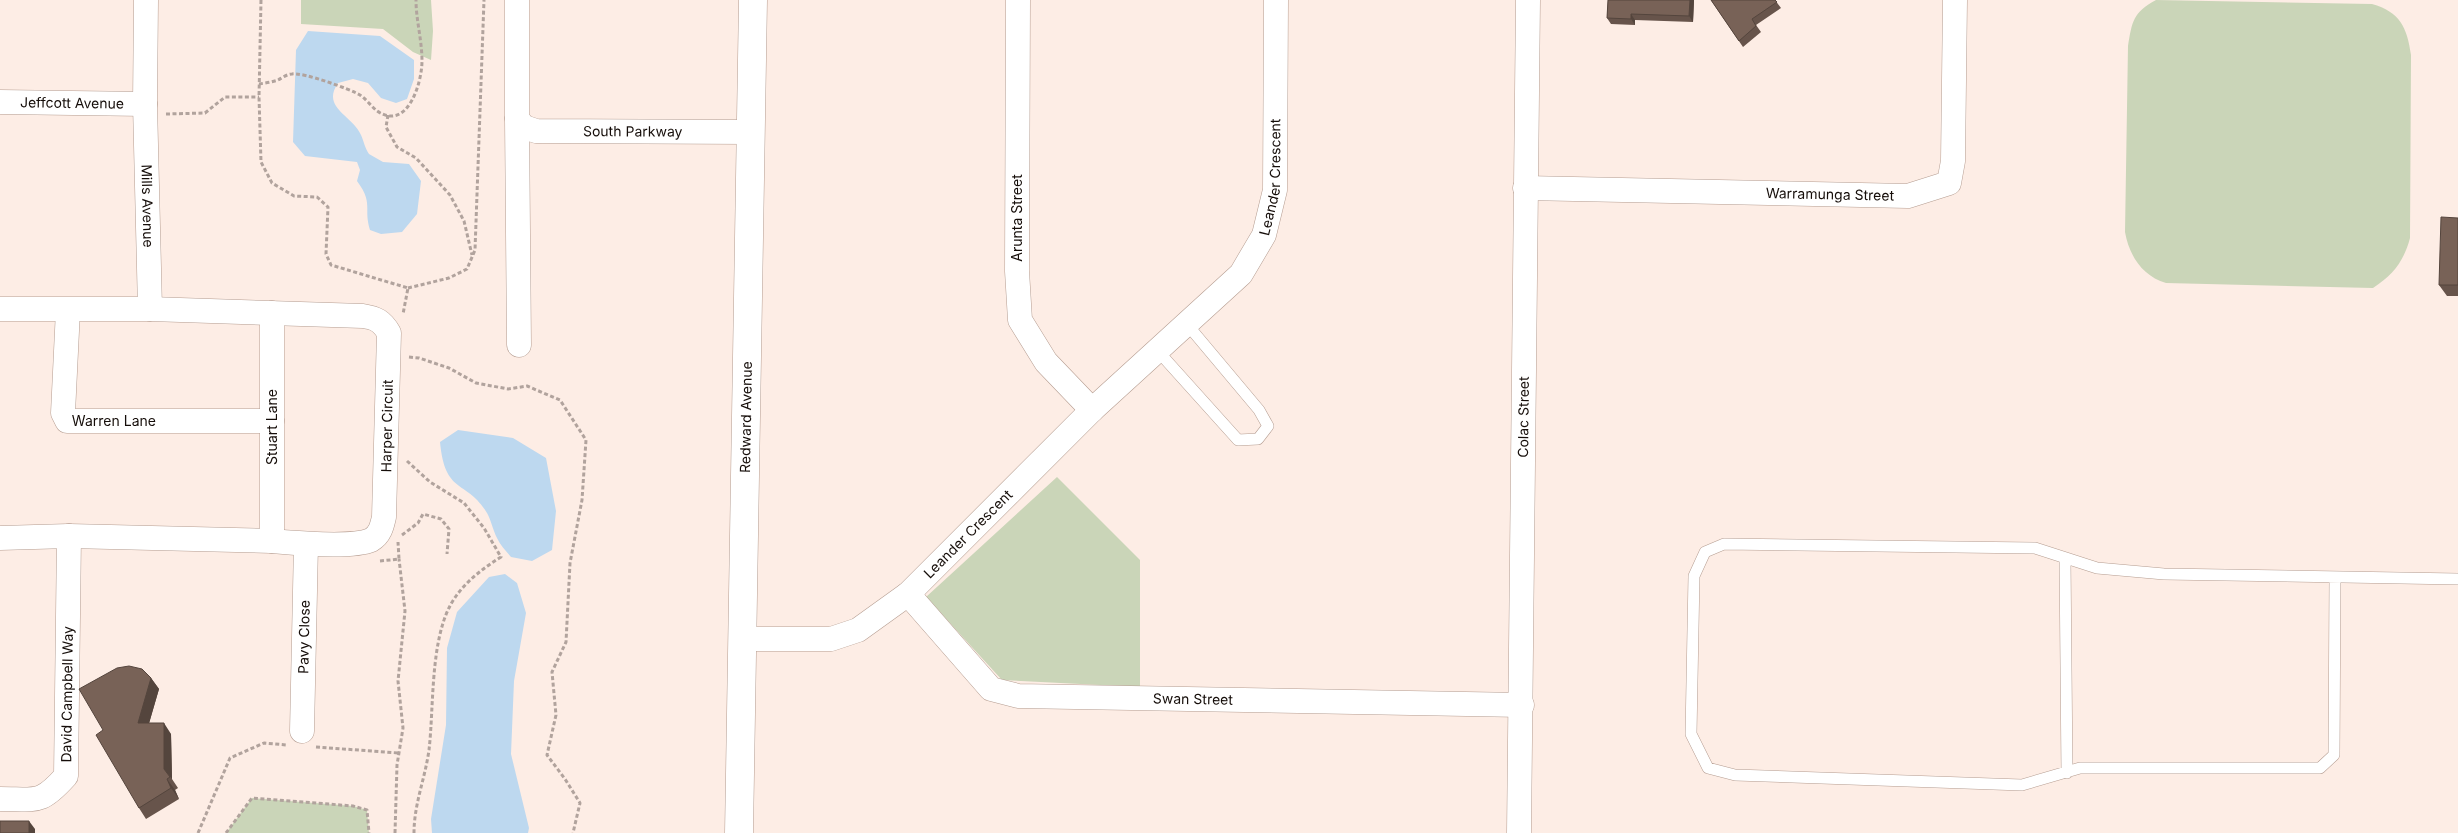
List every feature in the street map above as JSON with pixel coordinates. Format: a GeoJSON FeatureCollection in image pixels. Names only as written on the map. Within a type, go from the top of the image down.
{"type":"FeatureCollection","features":[{"type":"Feature","properties":{"kind":"street","name":"Mills Avenue"},"geometry":{"type":"LineString","coordinates":[[146,0],[154,109],[150,309]]}},
{"type":"Feature","properties":{"kind":"street"},"geometry":{"type":"LineString","coordinates":[[517,0],[518,345]]}},
{"type":"Feature","properties":{"kind":"street","name":"Redward Avenue"},"geometry":{"type":"LineString","coordinates":[[739,833],[753,0]]}},
{"type":"Feature","properties":{"kind":"street","name":"Arunta Street"},"geometry":{"type":"LineString","coordinates":[[1018,0],[1017,271],[1020,320],[1046,362],[1092,410]]}},
{"type":"Feature","properties":{"kind":"street","name":"Leander Crescent"},"geometry":{"type":"LineString","coordinates":[[742,639],[831,639],[858,630],[908,594],[1092,410],[1241,274],[1264,235],[1275,190],[1276,0]]}},
{"type":"Feature","properties":{"kind":"street","name":"Colac Street"},"geometry":{"type":"LineString","coordinates":[[1519,833],[1522,705],[1528,0]]}},
{"type":"Feature","properties":{"kind":"street","name":"Warramunga Street"},"geometry":{"type":"LineString","coordinates":[[1525,188],[1908,196],[1949,183],[1953,161],[1955,0]]}},
{"type":"Feature","properties":{"kind":"street","name":"Jeffcott Avenue"},"geometry":{"type":"LineString","coordinates":[[0,102],[154,109]]}},
{"type":"Feature","properties":{"kind":"street","name":"South Parkway"},"geometry":{"type":"LineString","coordinates":[[517,119],[524,127],[536,131],[751,132]]}},
{"type":"Feature","properties":{"kind":"street","name":"Harper Circuit"},"geometry":{"type":"LineString","coordinates":[[0,309],[150,309],[369,317],[376,318],[384,324],[389,333],[384,517],[381,530],[372,539],[362,542],[306,544],[272,541],[69,536],[0,538]]}},
{"type":"Feature","properties":{"kind":"street","name":"Warren Lane"},"geometry":{"type":"LineString","coordinates":[[68,310],[63,413],[67,421],[272,422]]}},
{"type":"Feature","properties":{"kind":"street","name":"Stuart Lane"},"geometry":{"type":"LineString","coordinates":[[272,313],[272,541]]}},
{"type":"Feature","properties":{"kind":"street","name":"David Campbell Way"},"geometry":{"type":"LineString","coordinates":[[0,799],[36,799],[50,795],[66,776],[69,536]]}},
{"type":"Feature","properties":{"kind":"street","name":"Pavy Close"},"geometry":{"type":"LineString","coordinates":[[301,741],[306,544]]}},
{"type":"Feature","properties":{"kind":"street","name":"Swan Street"},"geometry":{"type":"LineString","coordinates":[[908,594],[991,689],[1018,696],[1522,705]]}},
{"type":"Feature","properties":{"kind":"lane"},"geometry":{"type":"LineString","coordinates":[[1157,350],[1238,440],[1258,439],[1268,426],[1259,410],[1186,323]]}},
{"type":"Feature","properties":{"kind":"lane"},"geometry":{"type":"LineString","coordinates":[[2335,578],[2334,755],[2320,768],[2080,768],[2022,785],[1735,775],[1708,768],[1691,734],[1694,576],[1705,552],[1724,544],[2034,548],[2096,568],[2164,574],[2458,580]]}},
{"type":"Feature","properties":{"kind":"lane"},"geometry":{"type":"LineString","coordinates":[[2065,559],[2065,762],[2067,773]]}},
{"type":"Feature","properties":{"kind":"path"},"geometry":{"type":"LineString","coordinates":[[259,84],[292,74],[306,76],[352,91],[361,96],[377,111],[388,115],[399,113],[409,107],[414,98],[422,62],[416,0]]}},
{"type":"Feature","properties":{"kind":"path"},"geometry":{"type":"LineString","coordinates":[[408,288],[449,278],[467,268],[475,250],[484,0]]}},
{"type":"Feature","properties":{"kind":"path"},"geometry":{"type":"LineString","coordinates":[[154,109],[206,113],[226,97],[259,97]]}},
{"type":"Feature","properties":{"kind":"path"},"geometry":{"type":"LineString","coordinates":[[388,115],[386,128],[397,146],[416,158],[450,195],[464,221],[472,257]]}},
{"type":"Feature","properties":{"kind":"path"},"geometry":{"type":"LineString","coordinates":[[405,357],[419,358],[449,368],[476,383],[508,389],[527,386],[560,400],[586,440],[582,500],[570,563],[566,642],[552,672],[556,715],[547,755],[580,803],[573,833]]}},
{"type":"Feature","properties":{"kind":"path"},"geometry":{"type":"LineString","coordinates":[[403,458],[430,482],[464,503],[484,528],[501,557],[465,585],[451,604],[441,632],[429,752],[416,802],[414,833]]}},
{"type":"Feature","properties":{"kind":"path"},"geometry":{"type":"LineString","coordinates":[[397,538],[418,523],[423,514],[427,514],[441,519],[449,529],[447,554]]}},
{"type":"Feature","properties":{"kind":"path"},"geometry":{"type":"LineString","coordinates":[[395,833],[399,753],[403,728],[398,681],[405,611],[399,559]]}},
{"type":"Feature","properties":{"kind":"path"},"geometry":{"type":"LineString","coordinates":[[198,833],[230,758],[264,743],[301,741],[399,753]]}},
{"type":"Feature","properties":{"kind":"path"},"geometry":{"type":"LineString","coordinates":[[226,833],[252,798],[353,806],[367,810],[369,833]]}},
{"type":"Feature","properties":{"kind":"green space"},"geometry":{"type":"Polygon","coordinates":[[[301,0],[431,0],[433,31],[431,60],[413,52],[383,29],[301,24],[301,0]]]}},
{"type":"Feature","properties":{"kind":"green space"},"geometry":{"type":"Polygon","coordinates":[[[2156,0],[2372,4],[2382,7],[2396,16],[2407,36],[2411,55],[2410,238],[2397,267],[2380,283],[2373,288],[2166,283],[2150,275],[2138,264],[2130,249],[2125,232],[2128,46],[2135,18],[2142,9],[2156,0]]]}},
{"type":"Feature","properties":{"kind":"green space"},"geometry":{"type":"Polygon","coordinates":[[[1057,477],[1140,560],[1140,687],[1002,680],[926,597],[1057,477]]]}},
{"type":"Feature","properties":{"kind":"green space"},"geometry":{"type":"Polygon","coordinates":[[[252,798],[353,806],[367,810],[369,833],[226,833],[252,798]]]}},
{"type":"Feature","properties":{"kind":"water"},"geometry":{"type":"Polygon","coordinates":[[[308,31],[380,36],[414,60],[414,79],[407,99],[396,103],[381,98],[368,83],[353,79],[338,83],[333,99],[335,105],[357,128],[369,154],[383,162],[409,164],[421,181],[417,214],[402,232],[381,234],[370,230],[367,216],[367,201],[357,181],[360,170],[357,162],[305,156],[293,142],[296,50],[308,31]]]}},
{"type":"Feature","properties":{"kind":"water"},"geometry":{"type":"Polygon","coordinates":[[[458,430],[513,438],[546,458],[556,511],[552,550],[532,561],[511,557],[503,548],[487,513],[479,502],[458,485],[447,471],[440,442],[458,430]]]}},
{"type":"Feature","properties":{"kind":"water"},"geometry":{"type":"Polygon","coordinates":[[[505,574],[517,583],[526,613],[514,681],[511,754],[529,828],[528,833],[432,833],[431,819],[446,725],[447,648],[457,612],[489,577],[505,574]]]}},
{"type":"Feature","properties":{"kind":"building"},"geometry":{"type":"Polygon","coordinates":[[[1608,0],[1690,0],[1689,16],[1631,14],[1631,19],[1607,18],[1608,0]]]}},
{"type":"Feature","properties":{"kind":"building"},"geometry":{"type":"Polygon","coordinates":[[[1711,0],[1775,0],[1777,2],[1752,19],[1756,26],[1739,41],[1711,0]]]}},
{"type":"Feature","properties":{"kind":"building"},"geometry":{"type":"Polygon","coordinates":[[[2441,217],[2458,218],[2458,285],[2439,285],[2441,217]]]}},
{"type":"Feature","properties":{"kind":"building"},"geometry":{"type":"Polygon","coordinates":[[[129,666],[142,669],[151,678],[138,723],[164,723],[164,769],[170,777],[167,779],[171,788],[139,808],[96,735],[103,730],[79,689],[117,668],[129,666]]]}},
{"type":"Feature","properties":{"kind":"building"},"geometry":{"type":"Polygon","coordinates":[[[0,821],[29,821],[29,833],[0,833],[0,821]]]}}]}
